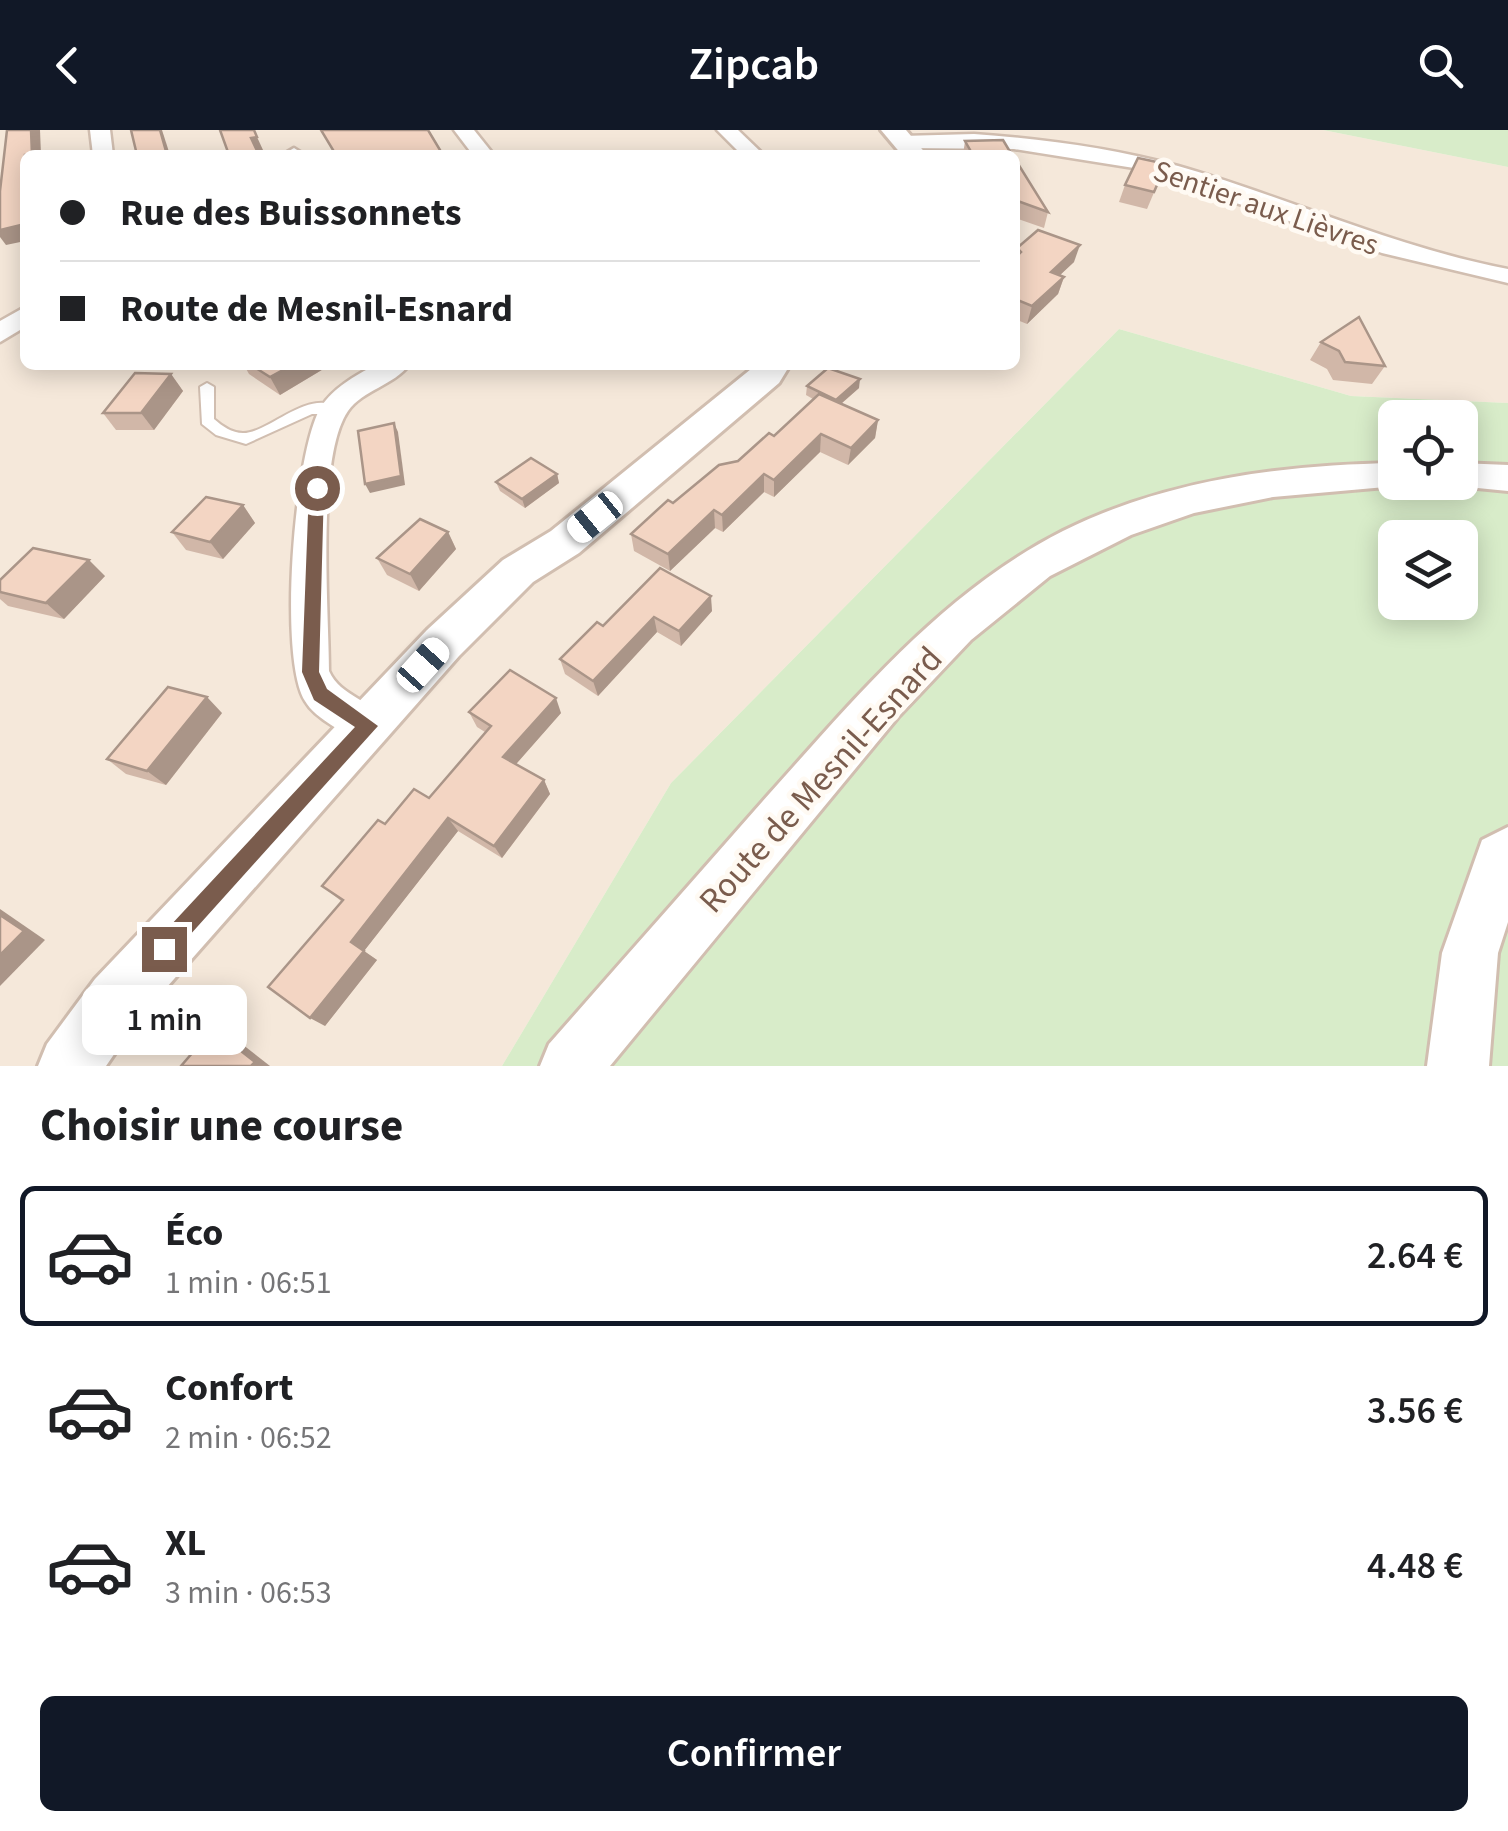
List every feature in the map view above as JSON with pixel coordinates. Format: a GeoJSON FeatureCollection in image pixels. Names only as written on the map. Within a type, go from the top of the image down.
{"type":"FeatureCollection","features":[{"type":"Feature","properties":{"kind":"street"},"geometry":{"type":"LineString","coordinates":[[464,130],[480,150]]}},
{"type":"Feature","properties":{"kind":"street"},"geometry":{"type":"LineString","coordinates":[[727,130],[749,150]]}},
{"type":"Feature","properties":{"kind":"street","name":"Sentier aux Lièvres"},"geometry":{"type":"LineString","coordinates":[[904,142],[999,142],[1131,164],[1200,180],[1378,247],[1508,276]]}},
{"type":"Feature","properties":{"kind":"street"},"geometry":{"type":"LineString","coordinates":[[0,334],[20,319]]}},
{"type":"Feature","properties":{"kind":"street"},"geometry":{"type":"LineString","coordinates":[[368,726],[320,694],[310,672],[318,451],[334,409],[385,370]]}},
{"type":"Feature","properties":{"kind":"street"},"geometry":{"type":"LineString","coordinates":[[69,1066],[116,1000],[443,643],[518,571],[565,542],[770,370]]}},
{"type":"Feature","properties":{"kind":"street","name":"Route de Mesnil-Esnard"},"geometry":{"type":"LineString","coordinates":[[571,1066],[882,700],[984,604],[1076,542],[1158,508],[1310,476],[1378,476]]}},
{"type":"Feature","properties":{"kind":"street"},"geometry":{"type":"LineString","coordinates":[[1478,477],[1508,478]]}},
{"type":"Feature","properties":{"kind":"street"},"geometry":{"type":"LineString","coordinates":[[1458,1066],[1470,952],[1502,858],[1508,854]]}},
{"type":"Feature","properties":{"kind":"lane"},"geometry":{"type":"LineString","coordinates":[[207,387],[207,421],[221,432],[246,440],[310,409],[334,409]]}},
{"type":"Feature","properties":{"kind":"shaded area"},"geometry":{"type":"Polygon","coordinates":[[[0,130],[1323,130],[1508,167],[1508,403],[1351,396],[1119,329],[671,783],[502,1066],[0,1066],[0,130]]]}},
{"type":"Feature","properties":{"kind":"green space"},"geometry":{"type":"Polygon","coordinates":[[[1323,130],[1508,130],[1508,167],[1323,130]]]}},
{"type":"Feature","properties":{"kind":"green space"},"geometry":{"type":"Polygon","coordinates":[[[1119,329],[1351,396],[1441,400],[1378,400],[1378,500],[1478,500],[1478,402],[1508,403],[1508,1066],[502,1066],[671,783],[1119,329]]]}},
{"type":"Feature","properties":{"kind":"building"},"geometry":{"type":"Polygon","coordinates":[[[7,130],[31,130],[32,150],[20,150],[20,225],[0,230],[7,130]]]}},
{"type":"Feature","properties":{"kind":"building"},"geometry":{"type":"Polygon","coordinates":[[[131,130],[160,130],[166,150],[136,150],[131,130]]]}},
{"type":"Feature","properties":{"kind":"building"},"geometry":{"type":"Polygon","coordinates":[[[220,130],[254,130],[257,137],[251,138],[257,150],[227,150],[220,130]]]}},
{"type":"Feature","properties":{"kind":"building"},"geometry":{"type":"Polygon","coordinates":[[[321,130],[428,130],[440,150],[333,150],[321,130]]]}},
{"type":"Feature","properties":{"kind":"building"},"geometry":{"type":"Polygon","coordinates":[[[1003,140],[1009,150],[970,150],[965,141],[1003,140]]]}},
{"type":"Feature","properties":{"kind":"building"},"geometry":{"type":"Polygon","coordinates":[[[1138,158],[1166,164],[1154,192],[1125,185],[1138,158]]]}},
{"type":"Feature","properties":{"kind":"building"},"geometry":{"type":"Polygon","coordinates":[[[1020,167],[1048,212],[1020,202],[1020,167]]]}},
{"type":"Feature","properties":{"kind":"building"},"geometry":{"type":"Polygon","coordinates":[[[1038,230],[1080,245],[1051,272],[1064,277],[1032,306],[1020,301],[1020,245],[1038,230]]]}},
{"type":"Feature","properties":{"kind":"building"},"geometry":{"type":"Polygon","coordinates":[[[1359,317],[1385,366],[1345,362],[1339,351],[1321,342],[1359,317]]]}},
{"type":"Feature","properties":{"kind":"building"},"geometry":{"type":"Polygon","coordinates":[[[259,370],[283,370],[270,377],[259,370]]]}},
{"type":"Feature","properties":{"kind":"building"},"geometry":{"type":"Polygon","coordinates":[[[826,370],[860,379],[836,400],[807,386],[826,370]]]}},
{"type":"Feature","properties":{"kind":"building"},"geometry":{"type":"Polygon","coordinates":[[[135,373],[171,374],[141,413],[103,413],[135,373]]]}},
{"type":"Feature","properties":{"kind":"building"},"geometry":{"type":"Polygon","coordinates":[[[819,394],[878,420],[851,448],[821,434],[774,480],[764,474],[722,515],[714,510],[668,554],[631,534],[668,500],[673,503],[719,465],[738,461],[769,433],[774,436],[819,394]]]}},
{"type":"Feature","properties":{"kind":"building"},"geometry":{"type":"Polygon","coordinates":[[[394,423],[401,476],[365,484],[358,431],[394,423]]]}},
{"type":"Feature","properties":{"kind":"building"},"geometry":{"type":"Polygon","coordinates":[[[531,458],[557,474],[522,499],[496,482],[531,458]]]}},
{"type":"Feature","properties":{"kind":"building"},"geometry":{"type":"Polygon","coordinates":[[[206,497],[243,505],[210,542],[172,532],[206,497]]]}},
{"type":"Feature","properties":{"kind":"building"},"geometry":{"type":"Polygon","coordinates":[[[420,519],[448,532],[410,574],[377,558],[420,519]]]}},
{"type":"Feature","properties":{"kind":"building"},"geometry":{"type":"Polygon","coordinates":[[[33,548],[89,560],[46,603],[0,592],[0,580],[33,548]]]}},
{"type":"Feature","properties":{"kind":"building"},"geometry":{"type":"Polygon","coordinates":[[[660,568],[711,596],[679,631],[654,617],[593,681],[560,659],[597,622],[603,626],[660,568]]]}},
{"type":"Feature","properties":{"kind":"building"},"geometry":{"type":"Polygon","coordinates":[[[510,670],[556,698],[503,757],[544,780],[494,846],[448,818],[351,942],[364,951],[310,1018],[268,987],[343,900],[322,886],[378,820],[385,824],[414,789],[429,798],[491,726],[469,712],[510,670]]]}},
{"type":"Feature","properties":{"kind":"building"},"geometry":{"type":"Polygon","coordinates":[[[168,687],[207,697],[147,771],[107,759],[168,687]]]}},
{"type":"Feature","properties":{"kind":"building"},"geometry":{"type":"Polygon","coordinates":[[[0,915],[24,931],[0,955],[0,915]]]}},
{"type":"Feature","properties":{"kind":"building"},"geometry":{"type":"Polygon","coordinates":[[[213,1029],[255,1062],[251,1066],[181,1066],[213,1029]]]}},
{"type":"Feature","properties":{"kind":"route"},"geometry":{"type":"LineString","coordinates":[[164,949],[368,726],[320,694],[310,672],[317,488]]}}]}
